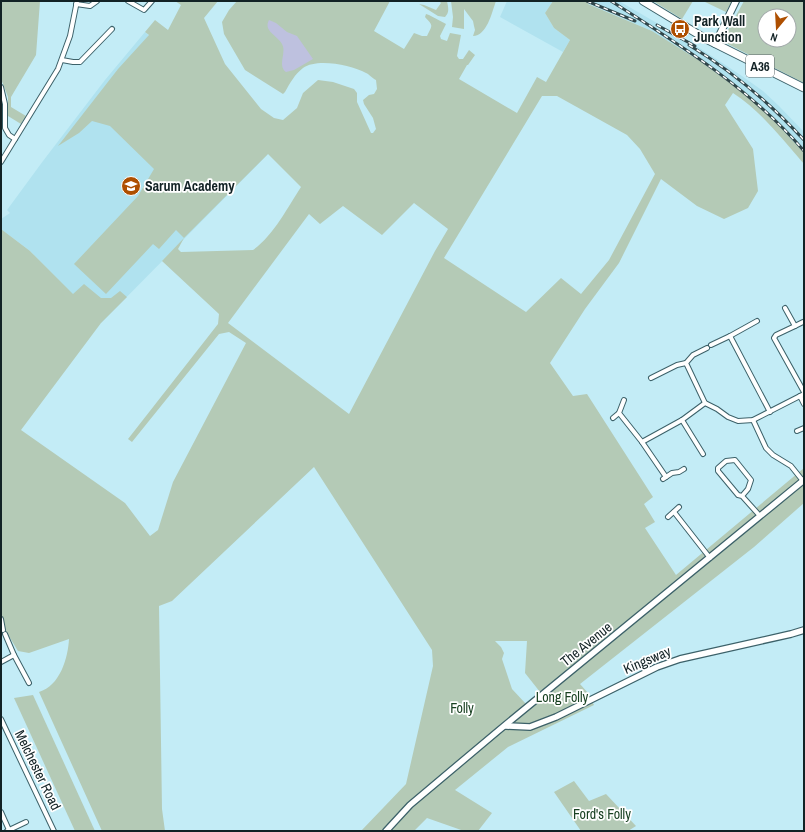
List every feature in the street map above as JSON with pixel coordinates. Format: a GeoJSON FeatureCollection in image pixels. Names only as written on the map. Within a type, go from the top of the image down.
{"type":"FeatureCollection","features":[{"type":"Feature","properties":{"kind":"highway","name":"A36"},"geometry":{"type":"LineString","coordinates":[[643,1],[715,44],[804,88]]}},
{"type":"Feature","properties":{"kind":"main road"},"geometry":{"type":"LineString","coordinates":[[715,44],[736,1]]}},
{"type":"Feature","properties":{"kind":"street"},"geometry":{"type":"LineString","coordinates":[[1,162],[54,77],[62,60],[70,36],[76,3],[90,6],[96,1]]}},
{"type":"Feature","properties":{"kind":"street"},"geometry":{"type":"LineString","coordinates":[[128,1],[144,10],[152,1]]}},
{"type":"Feature","properties":{"kind":"street"},"geometry":{"type":"LineString","coordinates":[[62,60],[80,62],[112,29]]}},
{"type":"Feature","properties":{"kind":"street"},"geometry":{"type":"LineString","coordinates":[[1,87],[5,104],[5,128],[9,136],[15,139]]}},
{"type":"Feature","properties":{"kind":"street"},"geometry":{"type":"LineString","coordinates":[[785,308],[795,326]]}},
{"type":"Feature","properties":{"kind":"street"},"geometry":{"type":"LineString","coordinates":[[712,345],[757,321]]}},
{"type":"Feature","properties":{"kind":"street"},"geometry":{"type":"LineString","coordinates":[[686,363],[705,403],[717,409],[732,420],[753,420],[804,393],[774,338],[776,335],[803,322]]}},
{"type":"Feature","properties":{"kind":"street"},"geometry":{"type":"LineString","coordinates":[[730,336],[770,412]]}},
{"type":"Feature","properties":{"kind":"street"},"geometry":{"type":"LineString","coordinates":[[651,378],[677,365],[686,363],[693,355],[707,348]]}},
{"type":"Feature","properties":{"kind":"street"},"geometry":{"type":"LineString","coordinates":[[800,396],[804,404]]}},
{"type":"Feature","properties":{"kind":"street"},"geometry":{"type":"LineString","coordinates":[[613,418],[619,413],[624,400]]}},
{"type":"Feature","properties":{"kind":"street"},"geometry":{"type":"LineString","coordinates":[[642,442],[682,420],[705,403]]}},
{"type":"Feature","properties":{"kind":"street"},"geometry":{"type":"LineString","coordinates":[[619,413],[642,442],[665,478],[684,468]]}},
{"type":"Feature","properties":{"kind":"street"},"geometry":{"type":"LineString","coordinates":[[682,420],[703,454]]}},
{"type":"Feature","properties":{"kind":"street"},"geometry":{"type":"LineString","coordinates":[[753,420],[766,448],[773,455],[791,466],[804,480]]}},
{"type":"Feature","properties":{"kind":"street"},"geometry":{"type":"LineString","coordinates":[[796,431],[804,428]]}},
{"type":"Feature","properties":{"kind":"street"},"geometry":{"type":"LineString","coordinates":[[742,496],[748,488],[751,480],[736,460],[734,459],[723,462],[718,468],[718,471],[738,495],[742,496],[760,516]]}},
{"type":"Feature","properties":{"kind":"street","name":"The Avenue"},"geometry":{"type":"LineString","coordinates":[[386,831],[410,806],[804,480]]}},
{"type":"Feature","properties":{"kind":"street"},"geometry":{"type":"LineString","coordinates":[[668,517],[679,507]]}},
{"type":"Feature","properties":{"kind":"street"},"geometry":{"type":"LineString","coordinates":[[674,512],[710,558]]}},
{"type":"Feature","properties":{"kind":"street"},"geometry":{"type":"LineString","coordinates":[[1,619],[4,632],[14,655],[29,683]]}},
{"type":"Feature","properties":{"kind":"street","name":"Kingsway"},"geometry":{"type":"LineString","coordinates":[[506,726],[530,727],[556,718],[657,667],[680,659],[804,630]]}},
{"type":"Feature","properties":{"kind":"street"},"geometry":{"type":"LineString","coordinates":[[1,662],[14,655]]}},
{"type":"Feature","properties":{"kind":"street","name":"Melchester Road"},"geometry":{"type":"LineString","coordinates":[[1,719],[54,831]]}},
{"type":"Feature","properties":{"kind":"street"},"geometry":{"type":"LineString","coordinates":[[1,812],[8,830],[26,822]]}},
{"type":"Feature","properties":{"kind":"shaded area"},"geometry":{"type":"Polygon","coordinates":[[[507,1],[553,1],[545,13],[554,28],[570,40],[563,52],[500,17],[507,1]]]}},
{"type":"Feature","properties":{"kind":"shaded area"},"geometry":{"type":"Polygon","coordinates":[[[589,1],[619,1],[698,47],[742,76],[763,91],[804,132],[804,153],[749,97],[700,61],[652,31],[587,3],[589,1]]]}},
{"type":"Feature","properties":{"kind":"shaded area"},"geometry":{"type":"Polygon","coordinates":[[[269,20],[276,23],[287,32],[297,36],[313,59],[294,70],[286,72],[282,66],[282,44],[269,30],[269,20]]]}},
{"type":"Feature","properties":{"kind":"shaded area","name":"Sarum Academy"},"geometry":{"type":"Polygon","coordinates":[[[145,32],[274,148],[101,323],[30,251],[1,229],[1,219],[10,213],[7,210],[43,161],[105,80],[145,32]]]}},
{"type":"Feature","properties":{"kind":"green space"},"geometry":{"type":"Polygon","coordinates":[[[1,1],[40,1],[36,55],[11,97],[11,107],[26,116],[21,124],[8,116],[8,97],[1,79],[1,1]]]}},
{"type":"Feature","properties":{"kind":"green space"},"geometry":{"type":"Polygon","coordinates":[[[175,1],[218,1],[204,18],[225,64],[261,109],[274,118],[283,120],[297,108],[303,93],[318,80],[333,82],[354,89],[357,93],[357,102],[371,133],[373,133],[376,129],[373,118],[363,100],[369,95],[374,94],[377,89],[376,80],[360,70],[343,65],[325,63],[309,65],[298,73],[283,94],[245,70],[224,34],[222,22],[229,10],[237,1],[390,1],[374,31],[404,49],[414,33],[427,36],[431,25],[425,17],[426,14],[429,15],[446,24],[440,36],[441,39],[447,41],[450,33],[461,35],[457,56],[459,59],[463,59],[469,50],[475,55],[459,79],[517,113],[537,77],[546,82],[570,40],[554,28],[545,13],[553,1],[589,1],[588,4],[652,31],[700,61],[749,97],[804,153],[804,164],[753,108],[733,93],[725,105],[753,149],[758,191],[748,208],[724,219],[697,206],[661,179],[619,263],[585,309],[550,363],[573,396],[587,394],[653,497],[644,504],[655,522],[645,528],[676,575],[804,468],[804,503],[754,547],[580,684],[588,693],[594,705],[508,747],[455,790],[492,813],[478,831],[464,831],[427,818],[414,831],[361,831],[406,784],[433,666],[432,650],[314,467],[172,601],[159,606],[162,809],[165,831],[102,831],[39,692],[52,684],[62,670],[65,663],[69,639],[29,653],[18,651],[1,623],[1,229],[30,251],[73,294],[84,284],[101,298],[111,298],[120,291],[127,297],[101,323],[21,430],[125,503],[150,536],[158,530],[173,482],[246,343],[229,332],[219,334],[132,442],[128,439],[218,324],[219,314],[162,261],[184,238],[176,230],[159,249],[153,244],[106,294],[74,264],[138,196],[154,169],[110,126],[92,121],[79,133],[58,146],[118,69],[149,35],[145,32],[155,20],[168,30],[181,5],[175,1]],[[542,96],[444,258],[526,312],[561,278],[581,294],[609,260],[655,174],[640,149],[627,135],[557,96],[542,96]],[[268,154],[184,238],[178,249],[181,252],[253,250],[267,237],[280,221],[301,187],[268,154]],[[414,203],[382,235],[343,206],[320,224],[309,214],[228,323],[349,414],[448,229],[414,203]],[[495,641],[504,653],[502,659],[512,689],[526,704],[540,692],[525,673],[527,641],[495,641]]]}},
{"type":"Feature","properties":{"kind":"green space"},"geometry":{"type":"Polygon","coordinates":[[[439,1],[447,1],[448,11],[445,17],[438,16],[419,4],[436,10],[441,3],[439,1]]]}},
{"type":"Feature","properties":{"kind":"green space"},"geometry":{"type":"Polygon","coordinates":[[[451,1],[496,1],[491,17],[485,28],[478,35],[473,36],[475,30],[473,21],[464,9],[464,29],[452,27],[453,17],[451,1]]]}},
{"type":"Feature","properties":{"kind":"green space"},"geometry":{"type":"Polygon","coordinates":[[[653,1],[693,1],[682,19],[653,1]]]}},
{"type":"Feature","properties":{"kind":"green space"},"geometry":{"type":"Polygon","coordinates":[[[703,1],[732,1],[726,12],[703,1]]]}},
{"type":"Feature","properties":{"kind":"green space"},"geometry":{"type":"Polygon","coordinates":[[[744,1],[804,1],[804,83],[722,41],[744,1]]]}},
{"type":"Feature","properties":{"kind":"green space"},"geometry":{"type":"Polygon","coordinates":[[[33,695],[95,831],[75,831],[14,698],[33,695]]]}},
{"type":"Feature","properties":{"kind":"green space","name":"Ford's Folly"},"geometry":{"type":"Polygon","coordinates":[[[574,781],[589,801],[606,794],[636,826],[628,831],[581,831],[554,792],[574,781]]]}},
{"type":"Feature","properties":{"kind":"railway"},"geometry":{"type":"LineString","coordinates":[[587,1],[635,21]]}},
{"type":"Feature","properties":{"kind":"railway"},"geometry":{"type":"LineString","coordinates":[[611,1],[688,51],[737,87],[783,128],[804,151]]}},
{"type":"Feature","properties":{"kind":"railway"},"geometry":{"type":"LineString","coordinates":[[657,25],[695,46]]}},
{"type":"Feature","properties":{"kind":"railway"},"geometry":{"type":"LineString","coordinates":[[689,45],[750,88],[778,113],[804,140]]}},
{"type":"Feature","properties":{"kind":"place","name":"Park Wall Junction"},"geometry":{"type":"Point","coordinates":[680,29]}},
{"type":"Feature","properties":{"kind":"place","name":"Sarum Academy"},"geometry":{"type":"Point","coordinates":[131,186]}},
{"type":"Feature","properties":{"kind":"park label","name":"Long Folly"},"geometry":{"type":"Point","coordinates":[562,697]}},
{"type":"Feature","properties":{"kind":"park label","name":"Folly"},"geometry":{"type":"Point","coordinates":[462,708]}}]}
